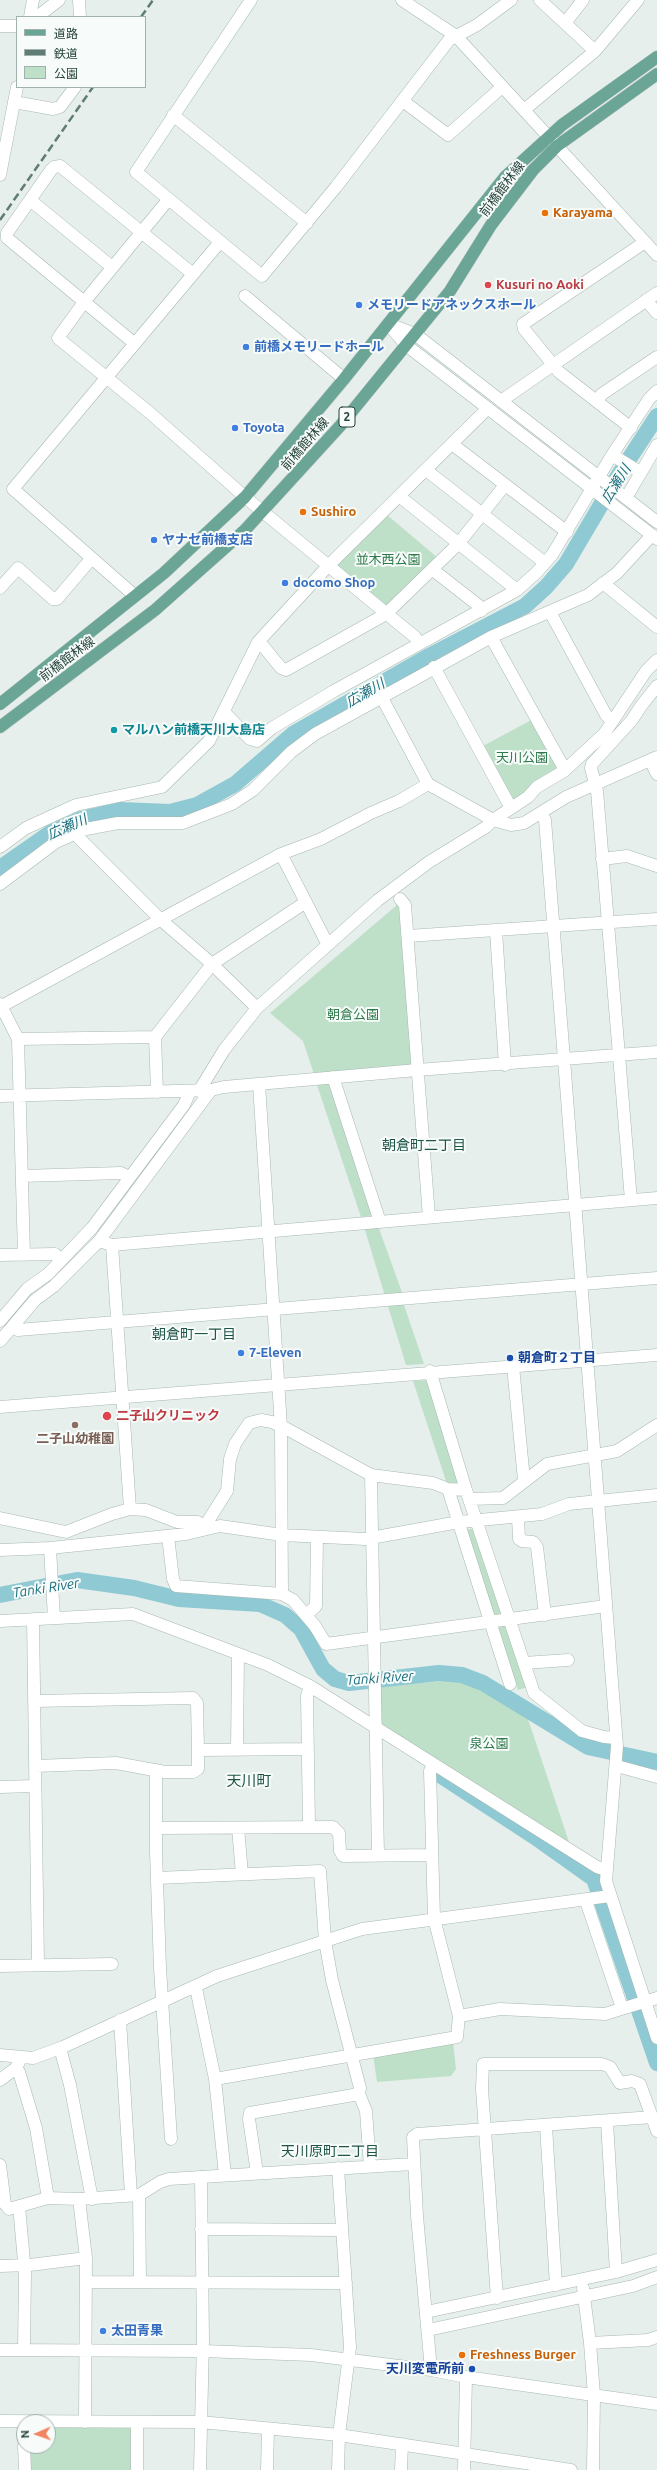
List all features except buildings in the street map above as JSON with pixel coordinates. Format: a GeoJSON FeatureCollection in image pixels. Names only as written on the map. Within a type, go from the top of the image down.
{"type":"FeatureCollection","features":[{"type":"Feature","properties":{"kind":"main road","name":"前橋館林線"},"geometry":{"type":"LineString","coordinates":[[0,704],[182,557],[245,498],[344,379],[500,182],[548,136],[657,57]]}},
{"type":"Feature","properties":{"kind":"main road","name":"前橋館林線"},"geometry":{"type":"LineString","coordinates":[[0,727],[155,610],[204,568],[262,512],[326,442],[450,291],[514,192],[557,146],[657,74]]}},
{"type":"Feature","properties":{"kind":"street"},"geometry":{"type":"LineString","coordinates":[[30,16],[32,0]]}},
{"type":"Feature","properties":{"kind":"street"},"geometry":{"type":"LineString","coordinates":[[38,16],[58,0]]}},
{"type":"Feature","properties":{"kind":"street"},"geometry":{"type":"LineString","coordinates":[[79,0],[80,16]]}},
{"type":"Feature","properties":{"kind":"street"},"geometry":{"type":"LineString","coordinates":[[251,0],[136,172],[168,200],[262,276],[307,223],[449,40],[477,25],[511,0]]}},
{"type":"Feature","properties":{"kind":"street"},"geometry":{"type":"LineString","coordinates":[[402,0],[456,36],[657,255]]}},
{"type":"Feature","properties":{"kind":"street"},"geometry":{"type":"LineString","coordinates":[[540,0],[595,51]]}},
{"type":"Feature","properties":{"kind":"street"},"geometry":{"type":"LineString","coordinates":[[565,23],[583,0]]}},
{"type":"Feature","properties":{"kind":"street"},"geometry":{"type":"LineString","coordinates":[[524,110],[595,51],[638,0]]}},
{"type":"Feature","properties":{"kind":"street"},"geometry":{"type":"LineString","coordinates":[[0,26],[16,26]]}},
{"type":"Feature","properties":{"kind":"street"},"geometry":{"type":"LineString","coordinates":[[403,101],[448,135],[502,87]]}},
{"type":"Feature","properties":{"kind":"street"},"geometry":{"type":"LineString","coordinates":[[0,175],[17,88]]}},
{"type":"Feature","properties":{"kind":"street"},"geometry":{"type":"LineString","coordinates":[[14,102],[53,109],[60,107],[74,88]]}},
{"type":"Feature","properties":{"kind":"street"},"geometry":{"type":"LineString","coordinates":[[174,115],[307,223]]}},
{"type":"Feature","properties":{"kind":"street"},"geometry":{"type":"LineString","coordinates":[[134,343],[7,238],[7,233],[54,167],[60,166],[141,234],[193,274]]}},
{"type":"Feature","properties":{"kind":"street"},"geometry":{"type":"LineString","coordinates":[[30,200],[112,267]]}},
{"type":"Feature","properties":{"kind":"street"},"geometry":{"type":"LineString","coordinates":[[168,200],[84,302],[58,338],[105,379],[150,413],[245,498],[414,637],[419,644]]}},
{"type":"Feature","properties":{"kind":"street"},"geometry":{"type":"LineString","coordinates":[[135,596],[13,489],[220,242]]}},
{"type":"Feature","properties":{"kind":"street"},"geometry":{"type":"LineString","coordinates":[[631,428],[552,364],[524,330],[525,322],[645,242]]}},
{"type":"Feature","properties":{"kind":"street"},"geometry":{"type":"LineString","coordinates":[[501,401],[552,364],[657,293]]}},
{"type":"Feature","properties":{"kind":"street"},"geometry":{"type":"LineString","coordinates":[[245,296],[344,379]]}},
{"type":"Feature","properties":{"kind":"street"},"geometry":{"type":"LineString","coordinates":[[646,300],[657,313]]}},
{"type":"Feature","properties":{"kind":"street"},"geometry":{"type":"LineString","coordinates":[[388,324],[415,334],[657,522]]}},
{"type":"Feature","properties":{"kind":"street"},"geometry":{"type":"LineString","coordinates":[[0,884],[56,842],[96,826],[118,823],[183,823],[222,809],[253,790],[291,752],[307,739],[381,696],[491,637],[588,595],[617,573],[654,537],[406,345],[388,324]]}},
{"type":"Feature","properties":{"kind":"street"},"geometry":{"type":"LineString","coordinates":[[597,401],[602,394],[657,357]]}},
{"type":"Feature","properties":{"kind":"street"},"geometry":{"type":"LineString","coordinates":[[224,712],[250,739],[256,741],[296,714],[517,590],[545,563],[567,532],[616,458],[631,428],[649,399],[657,391]]}},
{"type":"Feature","properties":{"kind":"street"},"geometry":{"type":"LineString","coordinates":[[0,847],[26,828],[76,805],[162,787],[206,745],[258,642],[328,566],[488,408]]}},
{"type":"Feature","properties":{"kind":"street"},"geometry":{"type":"LineString","coordinates":[[452,444],[567,532]]}},
{"type":"Feature","properties":{"kind":"street"},"geometry":{"type":"LineString","coordinates":[[623,495],[637,471],[657,445]]}},
{"type":"Feature","properties":{"kind":"street"},"geometry":{"type":"LineString","coordinates":[[616,458],[637,471]]}},
{"type":"Feature","properties":{"kind":"street"},"geometry":{"type":"LineString","coordinates":[[426,470],[545,563]]}},
{"type":"Feature","properties":{"kind":"street"},"geometry":{"type":"LineString","coordinates":[[258,642],[281,668],[286,670],[386,614],[433,570],[459,543],[505,485]]}},
{"type":"Feature","properties":{"kind":"street"},"geometry":{"type":"LineString","coordinates":[[399,496],[517,590]]}},
{"type":"Feature","properties":{"kind":"street"},"geometry":{"type":"LineString","coordinates":[[0,588],[18,568],[53,599],[57,599],[91,559]]}},
{"type":"Feature","properties":{"kind":"street"},"geometry":{"type":"LineString","coordinates":[[433,570],[478,605],[481,611]]}},
{"type":"Feature","properties":{"kind":"street"},"geometry":{"type":"LineString","coordinates":[[602,583],[657,627]]}},
{"type":"Feature","properties":{"kind":"street"},"geometry":{"type":"LineString","coordinates":[[550,612],[606,716],[612,721]]}},
{"type":"Feature","properties":{"kind":"street"},"geometry":{"type":"LineString","coordinates":[[491,637],[565,770]]}},
{"type":"Feature","properties":{"kind":"street"},"geometry":{"type":"LineString","coordinates":[[0,1341],[35,1300],[54,1286],[99,1242],[200,1091],[224,1050],[257,1008],[378,900],[429,862],[486,827],[493,820],[528,798],[537,787],[553,780],[565,770],[600,738],[646,671],[657,660]]}},
{"type":"Feature","properties":{"kind":"street"},"geometry":{"type":"LineString","coordinates":[[434,667],[511,808]]}},
{"type":"Feature","properties":{"kind":"street"},"geometry":{"type":"LineString","coordinates":[[631,1200],[596,783],[591,768],[592,764],[632,720],[657,686]]}},
{"type":"Feature","properties":{"kind":"street"},"geometry":{"type":"LineString","coordinates":[[381,696],[428,784],[493,820],[518,825],[566,797],[654,758],[657,774]]}},
{"type":"Feature","properties":{"kind":"street"},"geometry":{"type":"LineString","coordinates":[[24,1254],[18,1039],[0,1006],[282,854],[321,840],[370,813],[399,801],[428,784]]}},
{"type":"Feature","properties":{"kind":"street"},"geometry":{"type":"LineString","coordinates":[[541,812],[545,820],[554,926],[617,1753],[606,1870],[599,1899],[622,2008]]}},
{"type":"Feature","properties":{"kind":"street"},"geometry":{"type":"LineString","coordinates":[[74,834],[160,919],[212,964],[257,1008]]}},
{"type":"Feature","properties":{"kind":"street"},"geometry":{"type":"LineString","coordinates":[[282,854],[328,945]]}},
{"type":"Feature","properties":{"kind":"street"},"geometry":{"type":"LineString","coordinates":[[602,860],[627,856],[657,866]]}},
{"type":"Feature","properties":{"kind":"street"},"geometry":{"type":"LineString","coordinates":[[400,899],[405,905],[408,936],[429,1217]]}},
{"type":"Feature","properties":{"kind":"street"},"geometry":{"type":"LineString","coordinates":[[157,1092],[155,1037],[212,964],[306,902]]}},
{"type":"Feature","properties":{"kind":"street"},"geometry":{"type":"LineString","coordinates":[[408,936],[657,919]]}},
{"type":"Feature","properties":{"kind":"street"},"geometry":{"type":"LineString","coordinates":[[496,931],[505,1065]]}},
{"type":"Feature","properties":{"kind":"street"},"geometry":{"type":"LineString","coordinates":[[18,1039],[155,1037]]}},
{"type":"Feature","properties":{"kind":"street"},"geometry":{"type":"LineString","coordinates":[[0,1096],[200,1091],[224,1087],[333,1077],[505,1065],[657,1052]]}},
{"type":"Feature","properties":{"kind":"street"},"geometry":{"type":"LineString","coordinates":[[333,1077],[380,1222]]}},
{"type":"Feature","properties":{"kind":"street"},"geometry":{"type":"LineString","coordinates":[[258,1084],[281,1427],[282,1594]]}},
{"type":"Feature","properties":{"kind":"street"},"geometry":{"type":"LineString","coordinates":[[0,1321],[27,1289],[48,1274],[92,1228],[184,1105],[200,1091]]}},
{"type":"Feature","properties":{"kind":"street"},"geometry":{"type":"LineString","coordinates":[[22,1176],[121,1173],[129,1177]]}},
{"type":"Feature","properties":{"kind":"street"},"geometry":{"type":"LineString","coordinates":[[99,1242],[112,1245],[657,1198]]}},
{"type":"Feature","properties":{"kind":"street"},"geometry":{"type":"LineString","coordinates":[[112,1245],[130,1509]]}},
{"type":"Feature","properties":{"kind":"street"},"geometry":{"type":"LineString","coordinates":[[0,1255],[55,1254],[61,1260]]}},
{"type":"Feature","properties":{"kind":"street"},"geometry":{"type":"LineString","coordinates":[[13,1327],[18,1330],[657,1278]]}},
{"type":"Feature","properties":{"kind":"street"},"geometry":{"type":"LineString","coordinates":[[0,1406],[657,1354]]}},
{"type":"Feature","properties":{"kind":"street"},"geometry":{"type":"LineString","coordinates":[[513,1366],[524,1480]]}},
{"type":"Feature","properties":{"kind":"street"},"geometry":{"type":"LineString","coordinates":[[430,1371],[476,1520],[536,1697],[582,1731],[604,1738],[617,1753],[657,1777]]}},
{"type":"Feature","properties":{"kind":"street"},"geometry":{"type":"LineString","coordinates":[[203,1529],[227,1491],[234,1447],[248,1425],[261,1420],[281,1427],[371,1475],[433,1483],[468,1495],[499,1499],[547,1464],[617,1451],[657,1425]]}},
{"type":"Feature","properties":{"kind":"street"},"geometry":{"type":"LineString","coordinates":[[371,1475],[376,1639],[375,1680],[378,1855]]}},
{"type":"Feature","properties":{"kind":"street"},"geometry":{"type":"LineString","coordinates":[[448,1489],[489,1623],[510,1684]]}},
{"type":"Feature","properties":{"kind":"street"},"geometry":{"type":"LineString","coordinates":[[0,1518],[66,1532],[130,1509],[146,1510],[190,1527],[203,1529],[220,1526],[282,1535],[361,1539],[459,1522],[542,1514],[569,1504],[657,1495]]}},
{"type":"Feature","properties":{"kind":"street"},"geometry":{"type":"LineString","coordinates":[[518,1517],[520,1541],[533,1542],[537,1547],[544,1615]]}},
{"type":"Feature","properties":{"kind":"street"},"geometry":{"type":"LineString","coordinates":[[0,1550],[50,1548],[168,1536],[190,1527]]}},
{"type":"Feature","properties":{"kind":"street"},"geometry":{"type":"LineString","coordinates":[[168,1536],[173,1579],[176,1586],[282,1594],[293,1600],[306,1615],[326,1644],[376,1639],[606,1606]]}},
{"type":"Feature","properties":{"kind":"street"},"geometry":{"type":"LineString","coordinates":[[306,1615],[316,1606],[317,1537]]}},
{"type":"Feature","properties":{"kind":"street"},"geometry":{"type":"LineString","coordinates":[[50,1548],[54,1618]]}},
{"type":"Feature","properties":{"kind":"street"},"geometry":{"type":"LineString","coordinates":[[0,1621],[133,1614],[280,1670],[310,1686],[433,1765],[597,1867],[606,1870]]}},
{"type":"Feature","properties":{"kind":"street"},"geometry":{"type":"LineString","coordinates":[[33,1619],[38,1965]]}},
{"type":"Feature","properties":{"kind":"street"},"geometry":{"type":"LineString","coordinates":[[237,1750],[236,1659],[238,1654]]}},
{"type":"Feature","properties":{"kind":"street"},"geometry":{"type":"LineString","coordinates":[[524,1663],[568,1660]]}},
{"type":"Feature","properties":{"kind":"street"},"geometry":{"type":"LineString","coordinates":[[309,1826],[307,1696],[310,1686]]}},
{"type":"Feature","properties":{"kind":"street"},"geometry":{"type":"LineString","coordinates":[[34,1701],[193,1698],[197,1703],[198,1750],[198,1766],[195,1771],[156,1770],[116,1763],[35,1766]]}},
{"type":"Feature","properties":{"kind":"street"},"geometry":{"type":"LineString","coordinates":[[198,1750],[307,1749]]}},
{"type":"Feature","properties":{"kind":"street"},"geometry":{"type":"LineString","coordinates":[[215,2079],[457,2036],[459,2016],[434,1918],[430,1771],[433,1765]]}},
{"type":"Feature","properties":{"kind":"street"},"geometry":{"type":"LineString","coordinates":[[156,1770],[157,1878],[162,2000],[171,2139]]}},
{"type":"Feature","properties":{"kind":"street"},"geometry":{"type":"LineString","coordinates":[[0,1787],[35,1786]]}},
{"type":"Feature","properties":{"kind":"street"},"geometry":{"type":"LineString","coordinates":[[156,1828],[309,1826],[337,1828],[340,1855],[343,1856],[432,1855]]}},
{"type":"Feature","properties":{"kind":"street"},"geometry":{"type":"LineString","coordinates":[[238,1828],[242,1874]]}},
{"type":"Feature","properties":{"kind":"street"},"geometry":{"type":"LineString","coordinates":[[157,1878],[320,1871],[325,1941],[335,1995],[360,2088],[359,2094],[366,2111],[370,2166]]}},
{"type":"Feature","properties":{"kind":"street"},"geometry":{"type":"LineString","coordinates":[[0,2080],[18,2063],[60,2048],[162,2000],[196,1988],[216,1976],[362,1929],[434,1918],[599,1899]]}},
{"type":"Feature","properties":{"kind":"street"},"geometry":{"type":"LineString","coordinates":[[599,1899],[640,2002],[657,2038]]}},
{"type":"Feature","properties":{"kind":"street"},"geometry":{"type":"LineString","coordinates":[[0,1966],[112,1964]]}},
{"type":"Feature","properties":{"kind":"street"},"geometry":{"type":"LineString","coordinates":[[196,1988],[215,2079],[225,2175]]}},
{"type":"Feature","properties":{"kind":"street"},"geometry":{"type":"LineString","coordinates":[[459,2016],[491,2009],[535,2009],[605,2014],[657,1998]]}},
{"type":"Feature","properties":{"kind":"street"},"geometry":{"type":"LineString","coordinates":[[120,2020],[135,2195],[140,2282]]}},
{"type":"Feature","properties":{"kind":"street"},"geometry":{"type":"LineString","coordinates":[[60,2048],[70,2085],[92,2199]]}},
{"type":"Feature","properties":{"kind":"street"},"geometry":{"type":"LineString","coordinates":[[0,2055],[18,2063]]}},
{"type":"Feature","properties":{"kind":"street"},"geometry":{"type":"LineString","coordinates":[[18,2063],[19,2072],[36,2128],[48,2198]]}},
{"type":"Feature","properties":{"kind":"street"},"geometry":{"type":"LineString","coordinates":[[496,2298],[482,2066],[485,2064],[606,2065],[610,2067],[620,2083],[632,2081],[640,2084],[657,2131]]}},
{"type":"Feature","properties":{"kind":"street"},"geometry":{"type":"LineString","coordinates":[[257,2173],[249,2119],[250,2113],[359,2094]]}},
{"type":"Feature","properties":{"kind":"street"},"geometry":{"type":"LineString","coordinates":[[431,2370],[413,2164],[412,2140],[414,2135],[485,2129],[607,2122],[653,2117]]}},
{"type":"Feature","properties":{"kind":"street"},"geometry":{"type":"LineString","coordinates":[[607,2122],[616,2272]]}},
{"type":"Feature","properties":{"kind":"street"},"geometry":{"type":"LineString","coordinates":[[546,2126],[556,2285]]}},
{"type":"Feature","properties":{"kind":"street"},"geometry":{"type":"LineString","coordinates":[[0,2165],[6,2206],[9,2209],[48,2198],[92,2199],[135,2195],[164,2180],[413,2164]]}},
{"type":"Feature","properties":{"kind":"street"},"geometry":{"type":"LineString","coordinates":[[338,2168],[350,2359],[339,2435],[338,2470]]}},
{"type":"Feature","properties":{"kind":"street"},"geometry":{"type":"LineString","coordinates":[[200,2470],[202,2351],[201,2177]]}},
{"type":"Feature","properties":{"kind":"street"},"geometry":{"type":"LineString","coordinates":[[79,2199],[86,2258],[87,2282],[85,2422]]}},
{"type":"Feature","properties":{"kind":"street"},"geometry":{"type":"LineString","coordinates":[[19,2206],[24,2265],[24,2350]]}},
{"type":"Feature","properties":{"kind":"street"},"geometry":{"type":"LineString","coordinates":[[201,2229],[342,2230]]}},
{"type":"Feature","properties":{"kind":"street"},"geometry":{"type":"LineString","coordinates":[[0,2266],[24,2265],[86,2258]]}},
{"type":"Feature","properties":{"kind":"street"},"geometry":{"type":"LineString","coordinates":[[426,2312],[616,2272],[657,2260]]}},
{"type":"Feature","properties":{"kind":"street"},"geometry":{"type":"LineString","coordinates":[[428,2330],[632,2286],[657,2277]]}},
{"type":"Feature","properties":{"kind":"street"},"geometry":{"type":"LineString","coordinates":[[583,2279],[594,2395],[593,2470]]}},
{"type":"Feature","properties":{"kind":"street"},"geometry":{"type":"LineString","coordinates":[[87,2282],[346,2283]]}},
{"type":"Feature","properties":{"kind":"street"},"geometry":{"type":"LineString","coordinates":[[590,2343],[648,2340],[657,2337]]}},
{"type":"Feature","properties":{"kind":"street"},"geometry":{"type":"LineString","coordinates":[[0,2350],[202,2351],[284,2354],[350,2359],[657,2404]]}},
{"type":"Feature","properties":{"kind":"street"},"geometry":{"type":"LineString","coordinates":[[464,2470],[466,2377]]}},
{"type":"Feature","properties":{"kind":"street"},"geometry":{"type":"LineString","coordinates":[[0,2421],[16,2422]]}},
{"type":"Feature","properties":{"kind":"street"},"geometry":{"type":"LineString","coordinates":[[56,2422],[200,2422],[339,2435],[464,2454],[525,2467],[571,2470]]}},
{"type":"Feature","properties":{"kind":"street"},"geometry":{"type":"LineString","coordinates":[[136,2470],[137,2422]]}},
{"type":"Feature","properties":{"kind":"street"},"geometry":{"type":"LineString","coordinates":[[267,2470],[268,2429]]}},
{"type":"Feature","properties":{"kind":"street"},"geometry":{"type":"LineString","coordinates":[[401,2470],[402,2444]]}},
{"type":"Feature","properties":{"kind":"street"},"geometry":{"type":"LineString","coordinates":[[24,2454],[25,2470]]}},
{"type":"Feature","properties":{"kind":"green space","name":"並木西公園"},"geometry":{"type":"Polygon","coordinates":[[[386,514],[438,558],[389,606],[384,607],[338,568],[337,563],[386,514]]]}},
{"type":"Feature","properties":{"kind":"green space","name":"天川公園"},"geometry":{"type":"Polygon","coordinates":[[[533,719],[560,767],[513,802],[483,746],[533,719]]]}},
{"type":"Feature","properties":{"kind":"green space","name":"朝倉公園"},"geometry":{"type":"Polygon","coordinates":[[[397,905],[401,908],[412,1063],[408,1067],[314,1074],[303,1041],[270,1013],[397,905]]]}},
{"type":"Feature","properties":{"kind":"green space"},"geometry":{"type":"Polygon","coordinates":[[[329,1083],[374,1215],[361,1217],[317,1085],[329,1083]]]}},
{"type":"Feature","properties":{"kind":"green space"},"geometry":{"type":"Polygon","coordinates":[[[378,1226],[403,1295],[385,1296],[364,1227],[378,1226]]]}},
{"type":"Feature","properties":{"kind":"green space"},"geometry":{"type":"Polygon","coordinates":[[[403,1302],[424,1364],[406,1365],[387,1303],[403,1302]]]}},
{"type":"Feature","properties":{"kind":"green space"},"geometry":{"type":"Polygon","coordinates":[[[429,1380],[462,1485],[447,1484],[413,1381],[429,1380]]]}},
{"type":"Feature","properties":{"kind":"green space"},"geometry":{"type":"Polygon","coordinates":[[[476,1528],[503,1611],[500,1616],[492,1613],[465,1530],[476,1528]]]}},
{"type":"Feature","properties":{"kind":"green space"},"geometry":{"type":"Polygon","coordinates":[[[505,1624],[528,1687],[518,1690],[497,1629],[499,1625],[505,1624]]]}},
{"type":"Feature","properties":{"kind":"green space","name":"泉公園"},"geometry":{"type":"Polygon","coordinates":[[[453,1680],[471,1684],[527,1716],[570,1845],[380,1728],[380,1687],[453,1680]]]}},
{"type":"Feature","properties":{"kind":"green space"},"geometry":{"type":"Polygon","coordinates":[[[453,2042],[456,2069],[451,2076],[377,2082],[373,2054],[453,2042]]]}},
{"type":"Feature","properties":{"kind":"green space"},"geometry":{"type":"Polygon","coordinates":[[[56,2427],[129,2427],[133,2432],[133,2470],[29,2470],[29,2454],[56,2454],[56,2427]]]}},
{"type":"Feature","properties":{"kind":"waterway","name":"広瀬川"},"geometry":{"type":"LineString","coordinates":[[0,868],[50,833],[81,819],[120,810],[170,812],[197,805],[235,784],[293,734],[429,656],[525,606],[546,587],[566,564],[618,476],[657,416]]}},
{"type":"Feature","properties":{"kind":"waterway","name":"Tanki River"},"geometry":{"type":"LineString","coordinates":[[0,1595],[77,1580],[134,1588],[179,1599],[260,1604],[285,1615],[301,1629],[323,1669],[335,1679],[349,1683],[439,1673],[462,1675],[483,1683],[588,1747],[657,1762]]}},
{"type":"Feature","properties":{"kind":"waterway"},"geometry":{"type":"LineString","coordinates":[[440,1775],[535,1837],[594,1879],[657,2063]]}},
{"type":"Feature","properties":{"kind":"railway"},"geometry":{"type":"LineString","coordinates":[[142,16],[153,0]]}},
{"type":"Feature","properties":{"kind":"railway"},"geometry":{"type":"LineString","coordinates":[[0,220],[92,88]]}},
{"type":"Feature","properties":{"kind":"place","name":"Karayama"},"geometry":{"type":"Point","coordinates":[545,213]}},
{"type":"Feature","properties":{"kind":"place","name":"Kusuri no Aoki"},"geometry":{"type":"Point","coordinates":[488,285]}},
{"type":"Feature","properties":{"kind":"place","name":"メモリードアネックスホール"},"geometry":{"type":"Point","coordinates":[359,305]}},
{"type":"Feature","properties":{"kind":"place","name":"前橋メモリードホール"},"geometry":{"type":"Point","coordinates":[246,347]}},
{"type":"Feature","properties":{"kind":"place","name":"Toyota"},"geometry":{"type":"Point","coordinates":[235,428]}},
{"type":"Feature","properties":{"kind":"place","name":"Sushiro"},"geometry":{"type":"Point","coordinates":[303,512]}},
{"type":"Feature","properties":{"kind":"place","name":"ヤナセ前橋支店"},"geometry":{"type":"Point","coordinates":[154,540]}},
{"type":"Feature","properties":{"kind":"place","name":"docomo Shop"},"geometry":{"type":"Point","coordinates":[285,583]}},
{"type":"Feature","properties":{"kind":"place","name":"マルハン前橋天川大島店"},"geometry":{"type":"Point","coordinates":[114,730]}},
{"type":"Feature","properties":{"kind":"place","name":"7-Eleven"},"geometry":{"type":"Point","coordinates":[241,1353]}},
{"type":"Feature","properties":{"kind":"place","name":"朝倉町２丁目"},"geometry":{"type":"Point","coordinates":[510,1358]}},
{"type":"Feature","properties":{"kind":"place","name":"二子山クリニック"},"geometry":{"type":"Point","coordinates":[107,1416]}},
{"type":"Feature","properties":{"kind":"place","name":"二子山幼稚園"},"geometry":{"type":"Point","coordinates":[75,1425]}},
{"type":"Feature","properties":{"kind":"place","name":"太田青果"},"geometry":{"type":"Point","coordinates":[103,2331]}},
{"type":"Feature","properties":{"kind":"place","name":"Freshness Burger"},"geometry":{"type":"Point","coordinates":[462,2355]}},
{"type":"Feature","properties":{"kind":"place","name":"天川変電所前"},"geometry":{"type":"Point","coordinates":[472,2369]}},
{"type":"Feature","properties":{"kind":"district","name":"朝倉町二丁目"},"geometry":{"type":"Point","coordinates":[424,1145]}},
{"type":"Feature","properties":{"kind":"district","name":"朝倉町一丁目"},"geometry":{"type":"Point","coordinates":[194,1334]}},
{"type":"Feature","properties":{"kind":"district","name":"天川町"},"geometry":{"type":"Point","coordinates":[249,1781]}},
{"type":"Feature","properties":{"kind":"district","name":"天川原町二丁目"},"geometry":{"type":"Point","coordinates":[330,2151]}}]}
